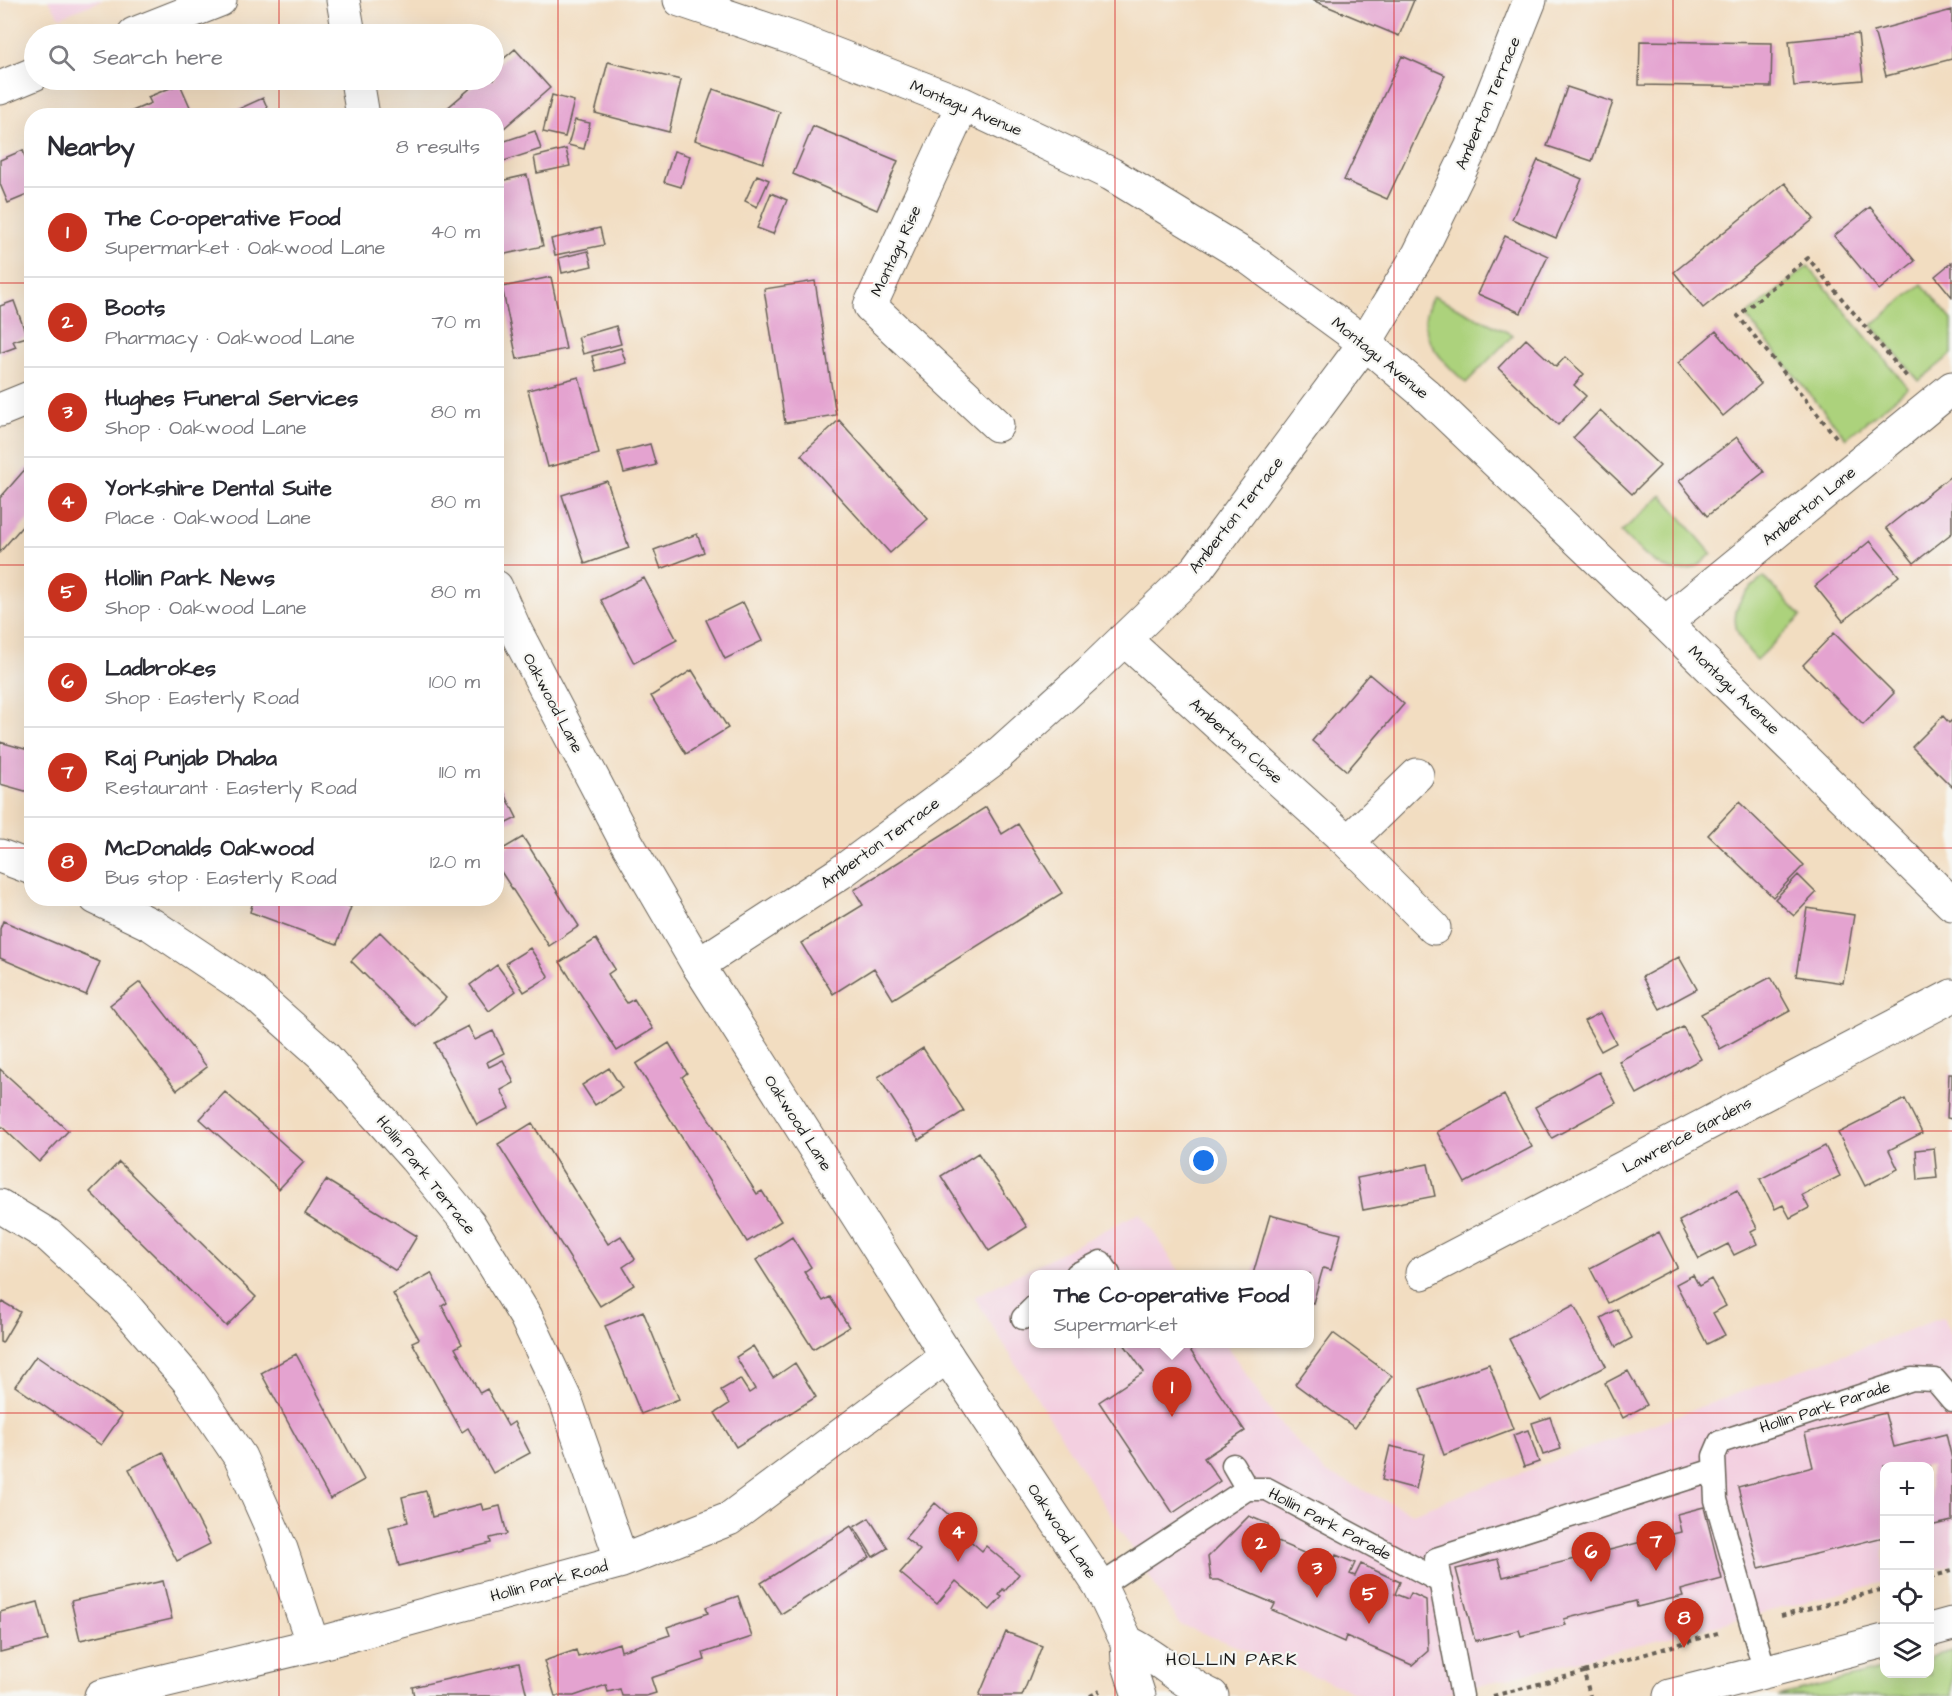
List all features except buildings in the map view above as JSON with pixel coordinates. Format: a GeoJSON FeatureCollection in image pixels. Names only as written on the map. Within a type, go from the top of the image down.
{"type":"FeatureCollection","features":[{"type":"Feature","properties":{"kind":"street"},"geometry":{"type":"LineString","coordinates":[[159,24],[220,0]]}},
{"type":"Feature","properties":{"kind":"street"},"geometry":{"type":"LineString","coordinates":[[343,0],[347,24]]}},
{"type":"Feature","properties":{"kind":"street","name":"Montagu Avenue"},"geometry":{"type":"LineString","coordinates":[[680,0],[795,39],[963,104],[1111,174],[1249,258],[1365,343],[1425,393],[1665,623],[1952,904]]}},
{"type":"Feature","properties":{"kind":"street","name":"Amberton Terrace"},"geometry":{"type":"LineString","coordinates":[[698,965],[840,873],[971,777],[1004,750],[1197,569],[1365,343],[1419,254],[1471,148],[1530,0]]}},
{"type":"Feature","properties":{"kind":"street"},"geometry":{"type":"LineString","coordinates":[[0,88],[24,78]]}},
{"type":"Feature","properties":{"kind":"street"},"geometry":{"type":"LineString","coordinates":[[359,90],[362,108]]}},
{"type":"Feature","properties":{"kind":"street","name":"Montagu Rise"},"geometry":{"type":"LineString","coordinates":[[963,104],[870,306],[997,425]]}},
{"type":"Feature","properties":{"kind":"street","name":"Amberton Lane"},"geometry":{"type":"LineString","coordinates":[[1665,623],[1941,397]]}},
{"type":"Feature","properties":{"kind":"street"},"geometry":{"type":"LineString","coordinates":[[0,410],[24,400]]}},
{"type":"Feature","properties":{"kind":"street","name":"Oakwood Lane"},"geometry":{"type":"LineString","coordinates":[[504,605],[623,836],[698,965],[947,1356],[1100,1586],[1127,1642],[1128,1662],[1139,1696]]}},
{"type":"Feature","properties":{"kind":"street","name":"Amberton Close"},"geometry":{"type":"LineString","coordinates":[[1124,639],[1348,842],[1434,928]]}},
{"type":"Feature","properties":{"kind":"street"},"geometry":{"type":"LineString","coordinates":[[1348,842],[1417,775]]}},
{"type":"Feature","properties":{"kind":"street"},"geometry":{"type":"LineString","coordinates":[[0,856],[24,865]]}},
{"type":"Feature","properties":{"kind":"street","name":"Hollin Park Terrace"},"geometry":{"type":"LineString","coordinates":[[113,906],[152,925],[252,992],[323,1055],[415,1158],[469,1224],[526,1317],[566,1401],[622,1561]]}},
{"type":"Feature","properties":{"kind":"street","name":"Lawrence Gardens"},"geometry":{"type":"LineString","coordinates":[[1422,1273],[1952,996]]}},
{"type":"Feature","properties":{"kind":"street"},"geometry":{"type":"LineString","coordinates":[[0,1206],[48,1235],[122,1303],[188,1380],[240,1457],[281,1549],[313,1645]]}},
{"type":"Feature","properties":{"kind":"street","name":"Hollin Park Road"},"geometry":{"type":"LineString","coordinates":[[101,1696],[313,1645],[622,1561],[729,1519],[947,1356]]}},
{"type":"Feature","properties":{"kind":"street"},"geometry":{"type":"LineString","coordinates":[[1934,1629],[1952,1624]]}},
{"type":"Feature","properties":{"kind":"street"},"geometry":{"type":"LineString","coordinates":[[1127,1642],[1145,1650],[1176,1676],[1212,1696]]}},
{"type":"Feature","properties":{"kind":"street"},"geometry":{"type":"LineString","coordinates":[[1670,1696],[1880,1642]]}},
{"type":"Feature","properties":{"kind":"lane"},"geometry":{"type":"LineString","coordinates":[[1086,1270],[1101,1262],[1106,1270]]}},
{"type":"Feature","properties":{"kind":"lane","name":"Hollin Park Parade"},"geometry":{"type":"LineString","coordinates":[[1765,1672],[1716,1500],[1714,1456],[1720,1442],[1912,1379],[1935,1380],[1952,1400]]}},
{"type":"Feature","properties":{"kind":"lane"},"geometry":{"type":"LineString","coordinates":[[1233,1465],[1247,1489]]}},
{"type":"Feature","properties":{"kind":"lane"},"geometry":{"type":"LineString","coordinates":[[1462,1696],[1436,1558],[1714,1470]]}},
{"type":"Feature","properties":{"kind":"lane","name":"Hollin Park Parade"},"geometry":{"type":"LineString","coordinates":[[1100,1586],[1247,1489],[1267,1489],[1441,1582]]}},
{"type":"Feature","properties":{"kind":"path"},"geometry":{"type":"LineString","coordinates":[[1859,466],[1738,316],[1808,258],[1941,397]]}},
{"type":"Feature","properties":{"kind":"path"},"geometry":{"type":"LineString","coordinates":[[1934,1576],[1952,1571]]}},
{"type":"Feature","properties":{"kind":"path"},"geometry":{"type":"LineString","coordinates":[[1774,1617],[1880,1590]]}},
{"type":"Feature","properties":{"kind":"path"},"geometry":{"type":"LineString","coordinates":[[1493,1696],[1730,1629]]}},
{"type":"Feature","properties":{"kind":"path"},"geometry":{"type":"LineString","coordinates":[[1584,1672],[1590,1696]]}},
{"type":"Feature","properties":{"kind":"shaded area"},"geometry":{"type":"Polygon","coordinates":[[[48,0],[103,0],[60,17],[48,0]]]}},
{"type":"Feature","properties":{"kind":"shaded area"},"geometry":{"type":"Polygon","coordinates":[[[1140,1212],[1178,1270],[1029,1270],[1029,1348],[1229,1348],[1275,1418],[1325,1472],[1412,1513],[1944,1317],[1952,1337],[1952,1565],[1934,1570],[1934,1462],[1880,1462],[1880,1583],[1441,1695],[1365,1696],[1179,1624],[974,1297],[1140,1212]]]}},
{"type":"Feature","properties":{"kind":"green space"},"geometry":{"type":"Polygon","coordinates":[[[1808,266],[1908,388],[1846,438],[1746,316],[1808,266]]]}},
{"type":"Feature","properties":{"kind":"green space"},"geometry":{"type":"Polygon","coordinates":[[[1922,284],[1952,320],[1952,354],[1919,381],[1872,325],[1922,284]]]}},
{"type":"Feature","properties":{"kind":"green space"},"geometry":{"type":"Polygon","coordinates":[[[1433,296],[1513,335],[1466,383],[1437,353],[1427,334],[1426,314],[1433,296]]]}},
{"type":"Feature","properties":{"kind":"green space"},"geometry":{"type":"Polygon","coordinates":[[[1662,495],[1712,554],[1697,566],[1686,570],[1665,567],[1645,555],[1621,532],[1662,495]]]}},
{"type":"Feature","properties":{"kind":"green space"},"geometry":{"type":"Polygon","coordinates":[[[1764,577],[1801,616],[1757,660],[1744,645],[1735,620],[1740,602],[1748,591],[1764,577]]]}},
{"type":"Feature","properties":{"kind":"green space"},"geometry":{"type":"Polygon","coordinates":[[[1952,1651],[1952,1696],[1778,1696],[1880,1670],[1880,1678],[1934,1678],[1934,1656],[1952,1651]]]}},
{"type":"Feature","properties":{"kind":"place","name":"The Co-operative Food"},"geometry":{"type":"Point","coordinates":[1172,1417]}},
{"type":"Feature","properties":{"kind":"place","name":"Yorkshire Dental Suite"},"geometry":{"type":"Point","coordinates":[958,1562]}},
{"type":"Feature","properties":{"kind":"place","name":"Raj Punjab Dhaba"},"geometry":{"type":"Point","coordinates":[1656,1571]}},
{"type":"Feature","properties":{"kind":"place","name":"Boots"},"geometry":{"type":"Point","coordinates":[1261,1573]}},
{"type":"Feature","properties":{"kind":"place","name":"Ladbrokes"},"geometry":{"type":"Point","coordinates":[1591,1582]}},
{"type":"Feature","properties":{"kind":"place","name":"Hughes Funeral Services"},"geometry":{"type":"Point","coordinates":[1317,1598]}},
{"type":"Feature","properties":{"kind":"place","name":"Hollin Park News"},"geometry":{"type":"Point","coordinates":[1369,1624]}},
{"type":"Feature","properties":{"kind":"place","name":"McDonalds Oakwood"},"geometry":{"type":"Point","coordinates":[1684,1648]}},
{"type":"Feature","properties":{"kind":"district","name":"HOLLIN PARK"},"geometry":{"type":"Point","coordinates":[1232,1659]}}]}
